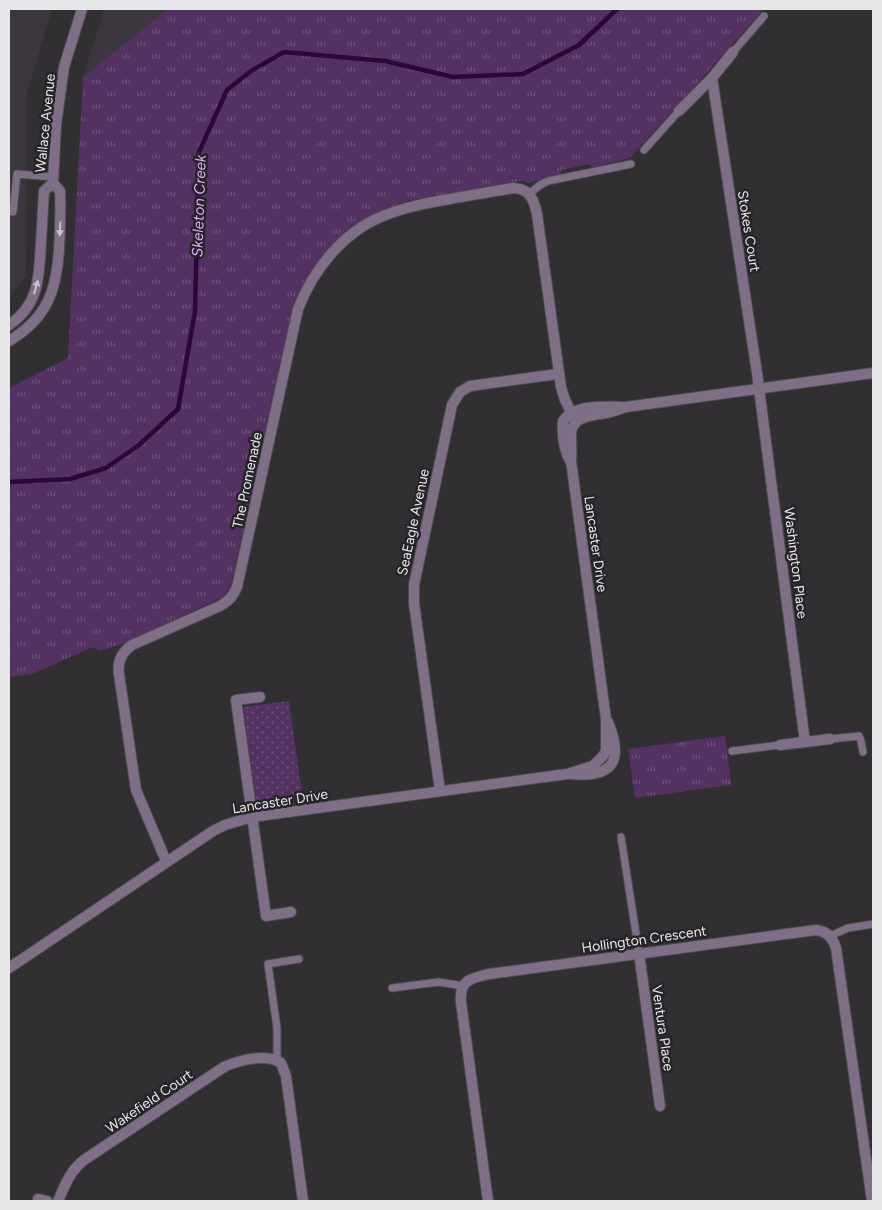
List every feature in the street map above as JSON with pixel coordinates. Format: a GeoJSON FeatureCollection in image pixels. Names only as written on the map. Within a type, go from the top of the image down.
{"type":"FeatureCollection","features":[{"type":"Feature","properties":{"kind":"street","name":"Wallace Avenue"},"geometry":{"type":"LineString","coordinates":[[9,341],[23,333],[33,324],[50,300],[57,275],[61,215],[60,191],[53,180],[56,125],[64,67],[82,9]]}},
{"type":"Feature","properties":{"kind":"street"},"geometry":{"type":"LineString","coordinates":[[679,111],[712,78],[733,52]]}},
{"type":"Feature","properties":{"kind":"street","name":"Stokes Court"},"geometry":{"type":"LineString","coordinates":[[712,78],[759,388]]}},
{"type":"Feature","properties":{"kind":"street","name":"Wallace Avenue"},"geometry":{"type":"LineString","coordinates":[[9,325],[14,322],[31,302],[38,285],[44,191],[53,180]]}},
{"type":"Feature","properties":{"kind":"street","name":"The Promenade"},"geometry":{"type":"LineString","coordinates":[[166,861],[136,790],[119,674],[119,662],[123,652],[132,645],[220,606],[234,595],[256,505],[294,326],[304,294],[314,276],[339,245],[360,229],[381,217],[410,207],[504,189],[522,188],[530,194]]}},
{"type":"Feature","properties":{"kind":"street"},"geometry":{"type":"LineString","coordinates":[[530,194],[537,214],[558,374],[564,397],[573,418],[609,413],[626,407],[873,373]]}},
{"type":"Feature","properties":{"kind":"street","name":"SeaEagle Avenue"},"geometry":{"type":"LineString","coordinates":[[440,791],[414,603],[414,585],[452,405],[460,392],[470,386],[558,374]]}},
{"type":"Feature","properties":{"kind":"street","name":"Washington Place"},"geometry":{"type":"LineString","coordinates":[[759,388],[805,742]]}},
{"type":"Feature","properties":{"kind":"street","name":"Lancaster Drive"},"geometry":{"type":"LineString","coordinates":[[9,968],[166,861],[225,825],[252,817],[567,774],[593,766],[604,756],[606,750],[606,719],[571,461],[573,418]]}},
{"type":"Feature","properties":{"kind":"street"},"geometry":{"type":"LineString","coordinates":[[260,697],[236,700],[266,916],[291,912]]}},
{"type":"Feature","properties":{"kind":"street"},"geometry":{"type":"LineString","coordinates":[[780,745],[830,739]]}},
{"type":"Feature","properties":{"kind":"street","name":"Hollington Crescent"},"geometry":{"type":"LineString","coordinates":[[463,986],[473,978],[489,974],[639,953],[808,930],[822,930],[830,936]]}},
{"type":"Feature","properties":{"kind":"street"},"geometry":{"type":"LineString","coordinates":[[830,936],[837,952],[872,1201]]}},
{"type":"Feature","properties":{"kind":"street","name":"Ventura Place"},"geometry":{"type":"LineString","coordinates":[[639,953],[660,1106]]}},
{"type":"Feature","properties":{"kind":"street"},"geometry":{"type":"LineString","coordinates":[[463,986],[460,996],[488,1201]]}},
{"type":"Feature","properties":{"kind":"street","name":"Wakefield Court"},"geometry":{"type":"LineString","coordinates":[[58,1201],[66,1181],[78,1165],[224,1067],[236,1062],[262,1058],[277,1061]]}},
{"type":"Feature","properties":{"kind":"street"},"geometry":{"type":"LineString","coordinates":[[277,1061],[283,1065],[286,1076],[303,1201]]}},
{"type":"Feature","properties":{"kind":"lane"},"geometry":{"type":"LineString","coordinates":[[733,52],[764,16]]}},
{"type":"Feature","properties":{"kind":"lane"},"geometry":{"type":"LineString","coordinates":[[644,150],[679,111]]}},
{"type":"Feature","properties":{"kind":"lane"},"geometry":{"type":"LineString","coordinates":[[530,194],[540,185],[548,182],[631,164]]}},
{"type":"Feature","properties":{"kind":"lane"},"geometry":{"type":"LineString","coordinates":[[9,211],[13,212],[17,174],[53,180]]}},
{"type":"Feature","properties":{"kind":"lane"},"geometry":{"type":"LineString","coordinates":[[830,739],[859,736],[863,752]]}},
{"type":"Feature","properties":{"kind":"lane"},"geometry":{"type":"LineString","coordinates":[[732,751],[780,745]]}},
{"type":"Feature","properties":{"kind":"lane"},"geometry":{"type":"LineString","coordinates":[[620,837],[639,953]]}},
{"type":"Feature","properties":{"kind":"lane"},"geometry":{"type":"LineString","coordinates":[[830,936],[848,928],[873,924]]}},
{"type":"Feature","properties":{"kind":"lane"},"geometry":{"type":"LineString","coordinates":[[277,1061],[276,1028],[268,964],[299,959]]}},
{"type":"Feature","properties":{"kind":"lane"},"geometry":{"type":"LineString","coordinates":[[392,988],[439,982],[463,986]]}},
{"type":"Feature","properties":{"kind":"shaded area"},"geometry":{"type":"Polygon","coordinates":[[[9,9],[52,9],[27,93],[26,276],[9,298],[9,9]]]}},
{"type":"Feature","properties":{"kind":"shaded area"},"geometry":{"type":"Polygon","coordinates":[[[104,9],[168,9],[83,77],[104,9]]]}},
{"type":"Feature","properties":{"kind":"green space"},"geometry":{"type":"Polygon","coordinates":[[[168,9],[764,9],[630,158],[593,167],[588,164],[562,170],[559,175],[529,183],[520,181],[400,203],[372,215],[341,236],[324,253],[304,282],[294,302],[231,584],[224,596],[123,644],[100,651],[93,647],[32,674],[9,677],[9,388],[68,358],[83,77],[168,9]]]}},
{"type":"Feature","properties":{"kind":"green space"},"geometry":{"type":"Polygon","coordinates":[[[289,701],[302,794],[256,801],[243,707],[289,701]]]}},
{"type":"Feature","properties":{"kind":"green space"},"geometry":{"type":"Polygon","coordinates":[[[725,736],[731,785],[635,798],[628,749],[725,736]]]}},
{"type":"Feature","properties":{"kind":"waterway","name":"Skeleton Creek"},"geometry":{"type":"LineString","coordinates":[[9,482],[70,479],[106,468],[139,445],[178,409],[195,311],[199,152],[227,90],[251,71],[284,52],[385,61],[453,77],[523,74],[579,45],[617,9]]}}]}
